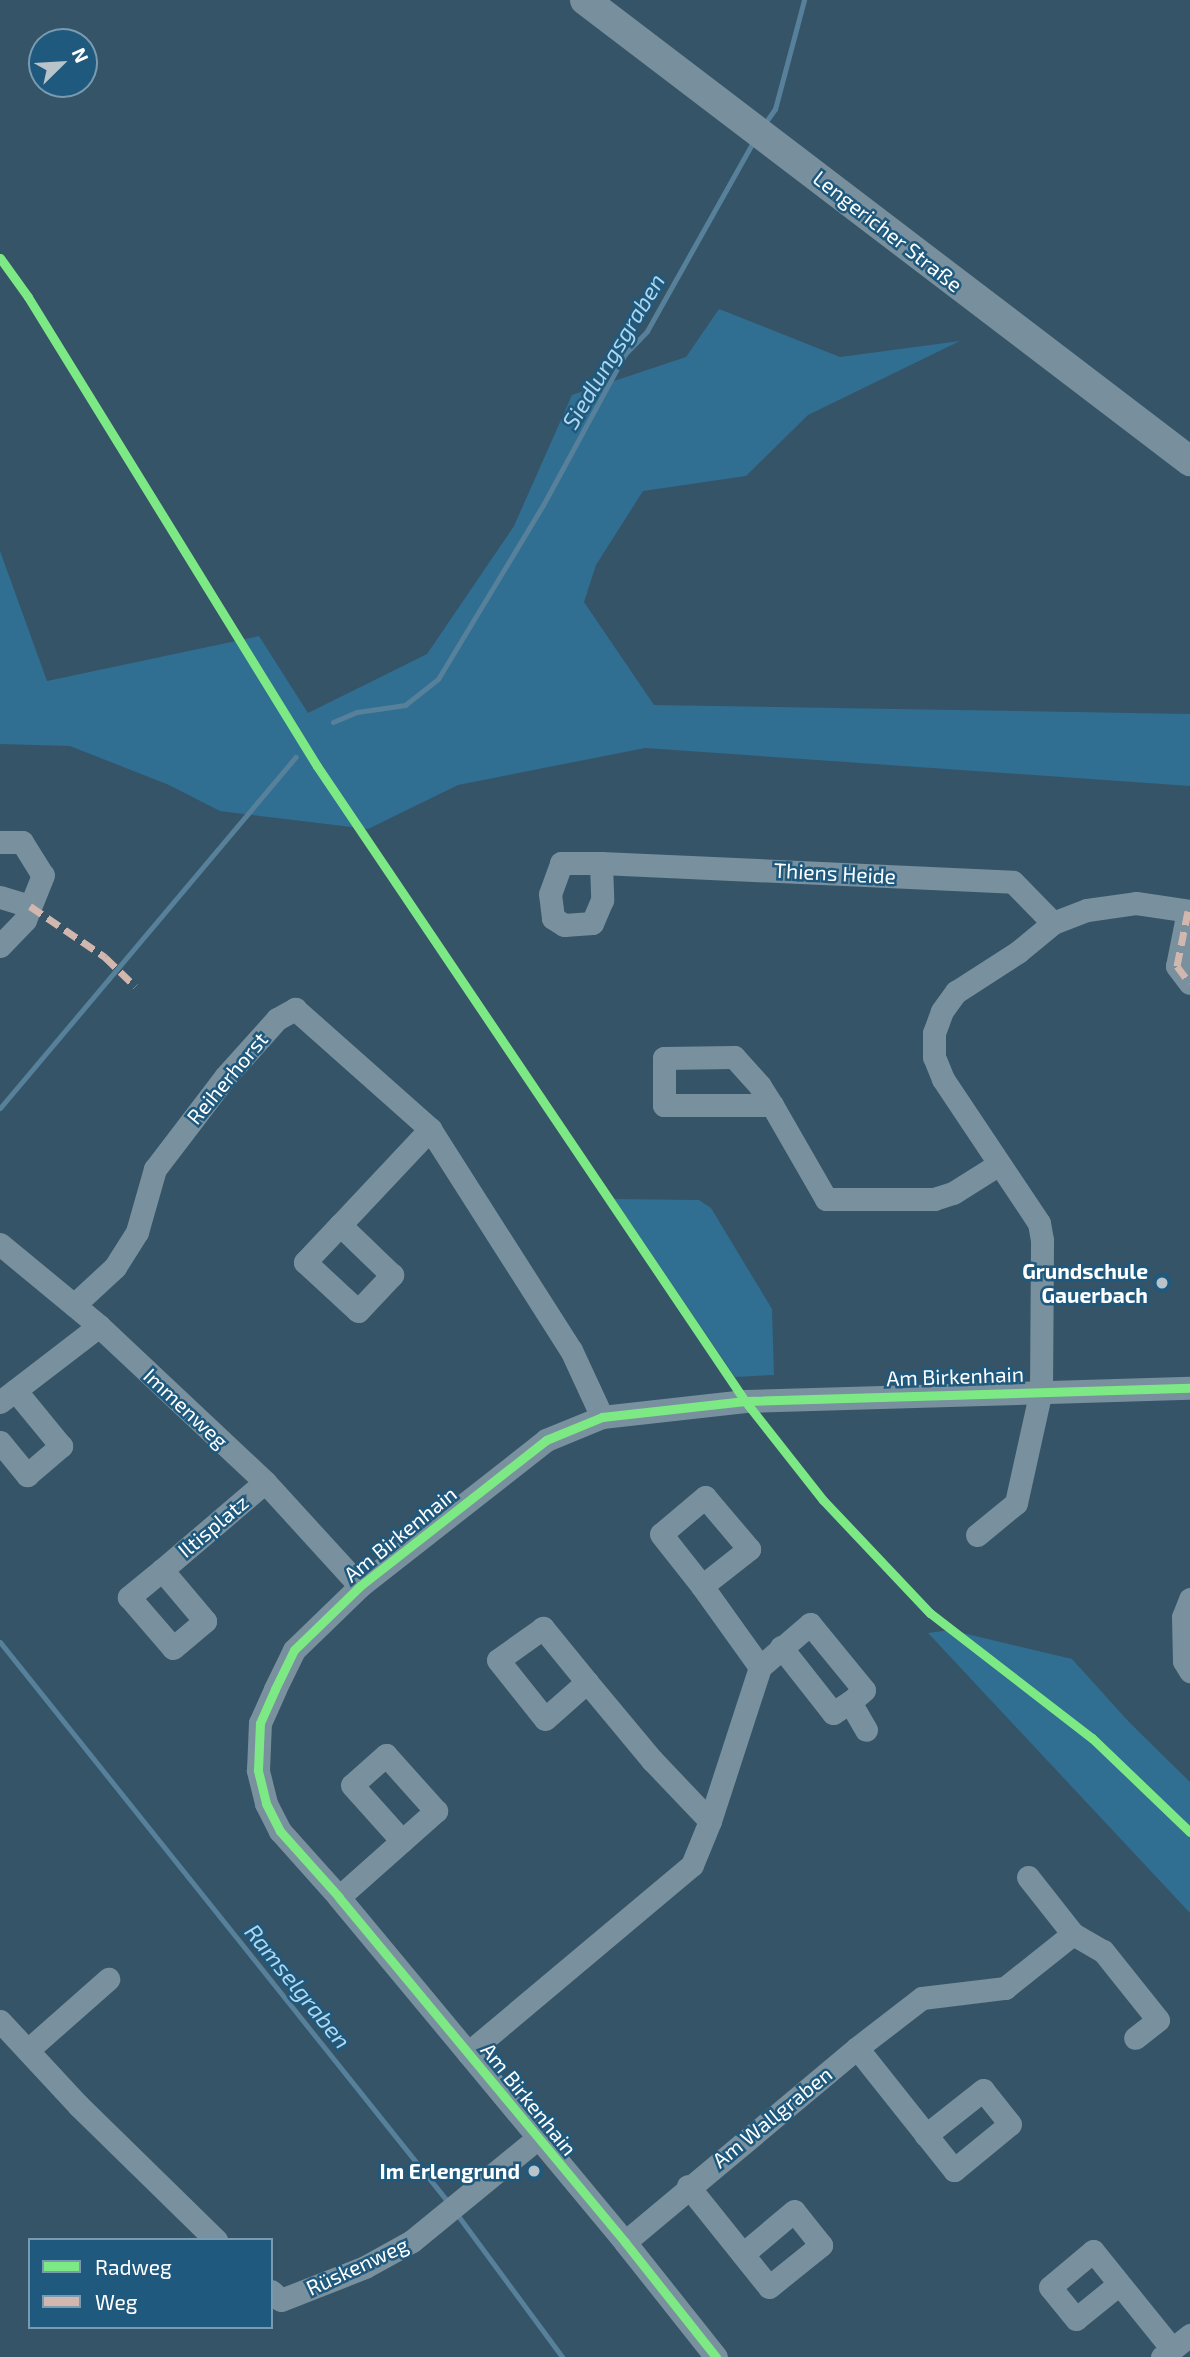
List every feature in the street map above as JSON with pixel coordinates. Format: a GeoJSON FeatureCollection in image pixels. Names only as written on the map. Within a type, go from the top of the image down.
{"type":"FeatureCollection","features":[{"type":"Feature","properties":{"kind":"main road","name":"Lengericher Straße"},"geometry":{"type":"LineString","coordinates":[[585,0],[1190,461]]}},
{"type":"Feature","properties":{"kind":"street"},"geometry":{"type":"LineString","coordinates":[[0,842],[22,842],[43,876],[25,920],[0,946]]}},
{"type":"Feature","properties":{"kind":"street","name":"Thiens Heide"},"geometry":{"type":"LineString","coordinates":[[601,863],[1013,882],[1053,923]]}},
{"type":"Feature","properties":{"kind":"street"},"geometry":{"type":"LineString","coordinates":[[0,897],[30,906]]}},
{"type":"Feature","properties":{"kind":"street"},"geometry":{"type":"LineString","coordinates":[[976,1535],[1016,1503],[1041,1390],[1042,1240],[1039,1223],[943,1079],[934,1057],[934,1033],[942,1011],[956,992],[1018,952],[1053,923],[1087,910],[1136,903],[1189,911],[1177,966],[1190,983]]}},
{"type":"Feature","properties":{"kind":"street","name":"Reiherhorst"},"geometry":{"type":"LineString","coordinates":[[74,1305],[115,1267],[136,1231],[155,1169],[225,1077],[277,1019],[295,1009],[430,1129],[571,1350],[602,1417]]}},
{"type":"Feature","properties":{"kind":"street"},"geometry":{"type":"LineString","coordinates":[[772,1105],[663,1105],[664,1058],[734,1057],[760,1086],[772,1105],[826,1199],[934,1199],[954,1193],[999,1164]]}},
{"type":"Feature","properties":{"kind":"street"},"geometry":{"type":"LineString","coordinates":[[340,1225],[430,1129]]}},
{"type":"Feature","properties":{"kind":"street","name":"Immenweg"},"geometry":{"type":"LineString","coordinates":[[0,1244],[99,1326],[265,1482],[360,1586]]}},
{"type":"Feature","properties":{"kind":"street"},"geometry":{"type":"LineString","coordinates":[[0,1442],[27,1475],[61,1446],[7,1396],[99,1326]]}},
{"type":"Feature","properties":{"kind":"street","name":"Am Birkenhain"},"geometry":{"type":"LineString","coordinates":[[716,2357],[625,2242],[340,1897],[280,1831],[266,1802],[258,1770],[260,1723],[294,1650],[360,1586],[546,1440],[602,1417],[745,1401],[1041,1390],[1190,1388]]}},
{"type":"Feature","properties":{"kind":"street","name":"Iltisplatz"},"geometry":{"type":"LineString","coordinates":[[162,1570],[265,1482]]}},
{"type":"Feature","properties":{"kind":"street"},"geometry":{"type":"LineString","coordinates":[[702,1586],[760,1667]]}},
{"type":"Feature","properties":{"kind":"street"},"geometry":{"type":"LineString","coordinates":[[1190,1599],[1183,1616],[1184,1661],[1190,1671]]}},
{"type":"Feature","properties":{"kind":"street"},"geometry":{"type":"LineString","coordinates":[[468,2053],[692,1865],[710,1821],[760,1667],[781,1647],[810,1624],[864,1690],[833,1713],[781,1647]]}},
{"type":"Feature","properties":{"kind":"street"},"geometry":{"type":"LineString","coordinates":[[587,1682],[652,1760],[710,1821]]}},
{"type":"Feature","properties":{"kind":"street"},"geometry":{"type":"LineString","coordinates":[[850,1702],[866,1730]]}},
{"type":"Feature","properties":{"kind":"street"},"geometry":{"type":"LineString","coordinates":[[340,1897],[402,1841]]}},
{"type":"Feature","properties":{"kind":"street"},"geometry":{"type":"LineString","coordinates":[[1028,1877],[1073,1934],[1103,1951],[1158,2020],[1135,2038]]}},
{"type":"Feature","properties":{"kind":"street","name":"Am Wallgraben"},"geometry":{"type":"LineString","coordinates":[[625,2242],[688,2186],[922,1998],[1005,1988],[1073,1934]]}},
{"type":"Feature","properties":{"kind":"street"},"geometry":{"type":"LineString","coordinates":[[29,2049],[108,1979]]}},
{"type":"Feature","properties":{"kind":"street"},"geometry":{"type":"LineString","coordinates":[[0,2021],[29,2049],[79,2106],[214,2238]]}},
{"type":"Feature","properties":{"kind":"street"},"geometry":{"type":"LineString","coordinates":[[857,2048],[926,2135]]}},
{"type":"Feature","properties":{"kind":"street","name":"Rüskenweg"},"geometry":{"type":"LineString","coordinates":[[273,2293],[281,2300],[365,2267],[412,2241],[538,2138]]}},
{"type":"Feature","properties":{"kind":"street"},"geometry":{"type":"LineString","coordinates":[[688,2186],[743,2254]]}},
{"type":"Feature","properties":{"kind":"street"},"geometry":{"type":"LineString","coordinates":[[1119,2284],[1167,2353],[1190,2334]]}},
{"type":"Feature","properties":{"kind":"shaded area"},"geometry":{"type":"Polygon","coordinates":[[[719,309],[840,357],[960,341],[808,415],[746,476],[643,491],[596,565],[584,602],[654,705],[1190,714],[1190,786],[645,748],[458,785],[368,829],[220,811],[169,785],[70,746],[0,744],[0,551],[47,681],[259,636],[308,713],[427,654],[514,526],[572,395],[686,357],[719,309]]]}},
{"type":"Feature","properties":{"kind":"shaded area"},"geometry":{"type":"Polygon","coordinates":[[[614,1199],[699,1200],[711,1208],[772,1309],[774,1375],[735,1377],[614,1199]]]}},
{"type":"Feature","properties":{"kind":"shaded area"},"geometry":{"type":"Polygon","coordinates":[[[950,1630],[1072,1659],[1129,1722],[1190,1782],[1190,1913],[928,1633],[950,1630]]]}},
{"type":"Feature","properties":{"kind":"waterway","name":"Siedlungsgraben"},"geometry":{"type":"LineString","coordinates":[[763,126],[775,109],[804,0]]}},
{"type":"Feature","properties":{"kind":"waterway","name":"Siedlungsgraben"},"geometry":{"type":"LineString","coordinates":[[333,722],[357,712],[405,705],[438,679],[543,505],[625,354],[647,331],[754,140]]}},
{"type":"Feature","properties":{"kind":"waterway"},"geometry":{"type":"LineString","coordinates":[[0,1108],[296,757]]}},
{"type":"Feature","properties":{"kind":"waterway","name":"Ramselgraben"},"geometry":{"type":"LineString","coordinates":[[0,1642],[448,2202]]}},
{"type":"Feature","properties":{"kind":"waterway","name":"Ramselgraben"},"geometry":{"type":"LineString","coordinates":[[456,2213],[562,2357]]}},
{"type":"Feature","properties":{"kind":"marked path"},"geometry":{"type":"LineString","coordinates":[[30,906],[105,957],[135,986]]}},
{"type":"Feature","properties":{"kind":"marked path"},"geometry":{"type":"LineString","coordinates":[[1188,911],[1177,966],[1190,983]]}},
{"type":"Feature","properties":{"kind":"cycle path"},"geometry":{"type":"LineString","coordinates":[[0,258],[28,297],[317,766],[745,1401],[823,1500],[930,1613],[1092,1738],[1190,1832]]}},
{"type":"Feature","properties":{"kind":"cycle path"},"geometry":{"type":"LineString","coordinates":[[716,2357],[625,2242],[339,1897],[280,1831],[266,1803],[258,1770],[260,1723],[294,1650],[360,1586],[546,1440],[602,1417],[745,1401],[1190,1388]]}},
{"type":"Feature","properties":{"kind":"place","name":"Grundschule Gauerbach"},"geometry":{"type":"Point","coordinates":[1162,1283]}},
{"type":"Feature","properties":{"kind":"place","name":"Im Erlengrund"},"geometry":{"type":"Point","coordinates":[534,2171]}}]}
